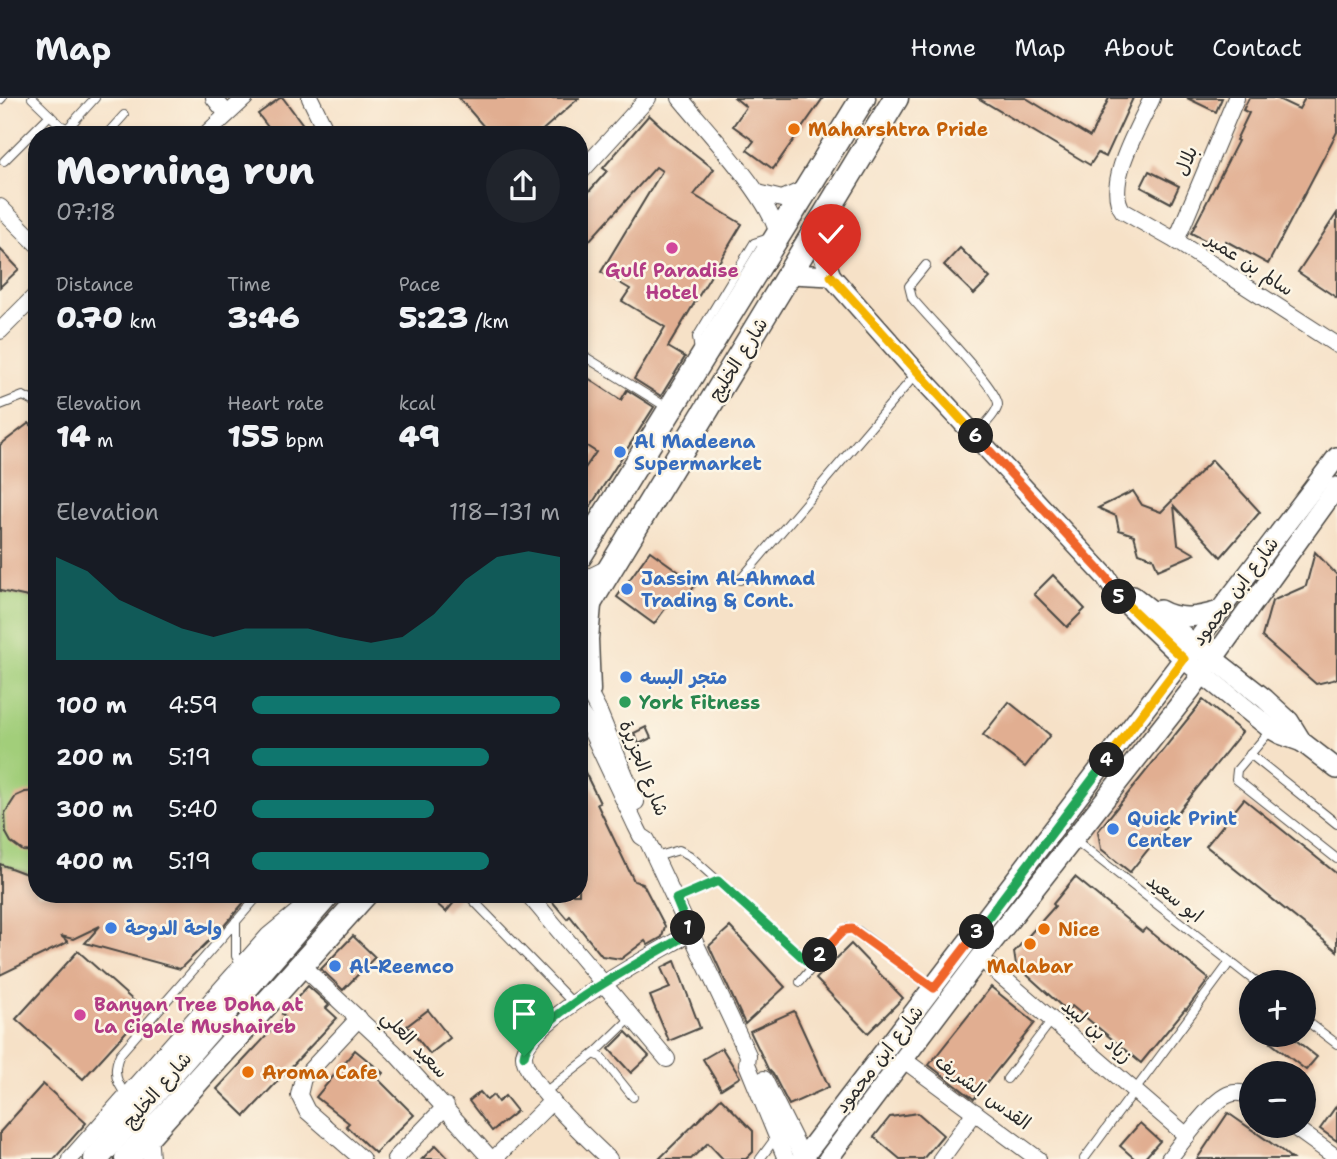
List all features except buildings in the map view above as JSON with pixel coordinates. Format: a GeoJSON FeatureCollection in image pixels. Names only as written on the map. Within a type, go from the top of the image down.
{"type":"FeatureCollection","features":[{"type":"Feature","properties":{"kind":"main road","name":"شارع الخليج"},"geometry":{"type":"LineString","coordinates":[[588,543],[863,98]]}},
{"type":"Feature","properties":{"kind":"main road","name":"شارع الخليج"},"geometry":{"type":"LineString","coordinates":[[588,606],[896,98]]}},
{"type":"Feature","properties":{"kind":"main road","name":"شارع الخليج"},"geometry":{"type":"LineString","coordinates":[[96,1159],[320,903]]}},
{"type":"Feature","properties":{"kind":"main road","name":"شارع الخليج"},"geometry":{"type":"LineString","coordinates":[[127,1159],[357,903]]}},
{"type":"Feature","properties":{"kind":"street"},"geometry":{"type":"LineString","coordinates":[[214,98],[228,114]]}},
{"type":"Feature","properties":{"kind":"street"},"geometry":{"type":"LineString","coordinates":[[215,126],[245,98]]}},
{"type":"Feature","properties":{"kind":"street"},"geometry":{"type":"LineString","coordinates":[[310,98],[324,126]]}},
{"type":"Feature","properties":{"kind":"street"},"geometry":{"type":"LineString","coordinates":[[588,164],[649,98]]}},
{"type":"Feature","properties":{"kind":"street"},"geometry":{"type":"LineString","coordinates":[[680,98],[758,194],[776,223],[778,235]]}},
{"type":"Feature","properties":{"kind":"street","name":"سالم بن عمير"},"geometry":{"type":"LineString","coordinates":[[1152,98],[1119,174],[1116,195],[1123,211],[1175,241],[1337,345]]}},
{"type":"Feature","properties":{"kind":"street","name":"بلال"},"geometry":{"type":"LineString","coordinates":[[1175,241],[1236,98]]}},
{"type":"Feature","properties":{"kind":"street"},"geometry":{"type":"LineString","coordinates":[[758,194],[782,199],[809,186]]}},
{"type":"Feature","properties":{"kind":"street"},"geometry":{"type":"LineString","coordinates":[[0,207],[28,235]]}},
{"type":"Feature","properties":{"kind":"street"},"geometry":{"type":"LineString","coordinates":[[815,233],[831,276],[916,373],[1106,577],[1119,597],[1277,722],[1280,734],[1302,742],[1337,769]]}},
{"type":"Feature","properties":{"kind":"street"},"geometry":{"type":"LineString","coordinates":[[791,274],[831,276]]}},
{"type":"Feature","properties":{"kind":"street"},"geometry":{"type":"LineString","coordinates":[[0,331],[28,303]]}},
{"type":"Feature","properties":{"kind":"street","name":"شارع ابن محمود"},"geometry":{"type":"LineString","coordinates":[[799,1159],[934,988],[1337,457]]}},
{"type":"Feature","properties":{"kind":"street","name":"شارع ابن محمود"},"geometry":{"type":"LineString","coordinates":[[828,1159],[980,958],[1207,667],[1334,497]]}},
{"type":"Feature","properties":{"kind":"street"},"geometry":{"type":"LineString","coordinates":[[588,578],[613,565]]}},
{"type":"Feature","properties":{"kind":"street"},"geometry":{"type":"LineString","coordinates":[[1106,577],[1166,614],[1179,617],[1202,616],[1219,611]]}},
{"type":"Feature","properties":{"kind":"street"},"geometry":{"type":"LineString","coordinates":[[1132,594],[1189,652]]}},
{"type":"Feature","properties":{"kind":"street","name":"شارع الجزيرة"},"geometry":{"type":"LineString","coordinates":[[588,704],[645,823],[648,840],[747,1055],[747,1064],[777,1136],[799,1159]]}},
{"type":"Feature","properties":{"kind":"street","name":"شارع الجزيرة"},"geometry":{"type":"LineString","coordinates":[[588,724],[641,836],[648,840]]}},
{"type":"Feature","properties":{"kind":"street","name":"شارع الخليج"},"geometry":{"type":"LineString","coordinates":[[70,1159],[127,1095],[238,959],[309,903]]}},
{"type":"Feature","properties":{"kind":"street"},"geometry":{"type":"LineString","coordinates":[[536,903],[667,1059]]}},
{"type":"Feature","properties":{"kind":"street"},"geometry":{"type":"LineString","coordinates":[[609,1159],[552,1100],[527,1066],[525,1051],[533,1037],[573,1003],[690,933]]}},
{"type":"Feature","properties":{"kind":"street","name":"زياد بن لبيد"},"geometry":{"type":"LineString","coordinates":[[980,958],[1187,1136]]}},
{"type":"Feature","properties":{"kind":"street","name":"سعيد العلي"},"geometry":{"type":"LineString","coordinates":[[301,965],[359,1018],[446,1106],[492,1159]]}},
{"type":"Feature","properties":{"kind":"street"},"geometry":{"type":"LineString","coordinates":[[359,1018],[303,1078],[299,1095],[307,1111],[362,1159]]}},
{"type":"Feature","properties":{"kind":"street","name":"شارع الجزيرة"},"geometry":{"type":"LineString","coordinates":[[747,1055],[754,1059],[799,1159]]}},
{"type":"Feature","properties":{"kind":"street","name":"القدس الشريف"},"geometry":{"type":"LineString","coordinates":[[904,1060],[1038,1159]]}},
{"type":"Feature","properties":{"kind":"street"},"geometry":{"type":"LineString","coordinates":[[1169,1159],[1225,1096],[1239,1092]]}},
{"type":"Feature","properties":{"kind":"street"},"geometry":{"type":"LineString","coordinates":[[492,1159],[552,1100]]}},
{"type":"Feature","properties":{"kind":"street"},"geometry":{"type":"LineString","coordinates":[[396,1159],[446,1106]]}},
{"type":"Feature","properties":{"kind":"street"},"geometry":{"type":"LineString","coordinates":[[941,1159],[975,1112]]}},
{"type":"Feature","properties":{"kind":"street","name":"شارع الخليج"},"geometry":{"type":"LineString","coordinates":[[149,1134],[151,1159]]}},
{"type":"Feature","properties":{"kind":"street"},"geometry":{"type":"LineString","coordinates":[[1309,1138],[1337,1158]]}},
{"type":"Feature","properties":{"kind":"lane"},"geometry":{"type":"LineString","coordinates":[[32,98],[63,126]]}},
{"type":"Feature","properties":{"kind":"lane"},"geometry":{"type":"LineString","coordinates":[[70,126],[95,98]]}},
{"type":"Feature","properties":{"kind":"lane"},"geometry":{"type":"LineString","coordinates":[[39,126],[50,115]]}},
{"type":"Feature","properties":{"kind":"lane"},"geometry":{"type":"LineString","coordinates":[[114,126],[124,115]]}},
{"type":"Feature","properties":{"kind":"lane"},"geometry":{"type":"LineString","coordinates":[[4,161],[28,137]]}},
{"type":"Feature","properties":{"kind":"lane"},"geometry":{"type":"LineString","coordinates":[[926,265],[909,286],[912,298],[987,382],[998,399],[995,411],[975,435]]}},
{"type":"Feature","properties":{"kind":"lane"},"geometry":{"type":"LineString","coordinates":[[588,358],[671,409]]}},
{"type":"Feature","properties":{"kind":"lane"},"geometry":{"type":"LineString","coordinates":[[740,580],[916,373]]}},
{"type":"Feature","properties":{"kind":"lane"},"geometry":{"type":"LineString","coordinates":[[0,405],[23,397],[28,399]]}},
{"type":"Feature","properties":{"kind":"lane"},"geometry":{"type":"LineString","coordinates":[[1277,722],[1237,770],[1236,779],[1337,859]]}},
{"type":"Feature","properties":{"kind":"lane"},"geometry":{"type":"LineString","coordinates":[[1250,754],[1337,824]]}},
{"type":"Feature","properties":{"kind":"lane","name":"ابو سعيد"},"geometry":{"type":"LineString","coordinates":[[1074,839],[1240,970]]}},
{"type":"Feature","properties":{"kind":"lane"},"geometry":{"type":"LineString","coordinates":[[656,857],[674,851],[683,852],[811,965]]}},
{"type":"Feature","properties":{"kind":"lane"},"geometry":{"type":"LineString","coordinates":[[676,899],[718,881]]}},
{"type":"Feature","properties":{"kind":"lane"},"geometry":{"type":"LineString","coordinates":[[127,1095],[116,1076],[120,1054],[252,903]]}},
{"type":"Feature","properties":{"kind":"lane"},"geometry":{"type":"LineString","coordinates":[[476,903],[573,1003]]}},
{"type":"Feature","properties":{"kind":"lane"},"geometry":{"type":"LineString","coordinates":[[236,921],[238,959]]}},
{"type":"Feature","properties":{"kind":"lane"},"geometry":{"type":"LineString","coordinates":[[800,982],[811,965],[848,928],[934,988]]}},
{"type":"Feature","properties":{"kind":"lane"},"geometry":{"type":"LineString","coordinates":[[219,939],[231,944],[238,959]]}},
{"type":"Feature","properties":{"kind":"lane"},"geometry":{"type":"LineString","coordinates":[[1084,1159],[1230,962]]}},
{"type":"Feature","properties":{"kind":"lane"},"geometry":{"type":"LineString","coordinates":[[552,1100],[631,1018]]}},
{"type":"Feature","properties":{"kind":"lane"},"geometry":{"type":"LineString","coordinates":[[1007,1079],[1052,1020]]}},
{"type":"Feature","properties":{"kind":"lane"},"geometry":{"type":"LineString","coordinates":[[1316,1027],[1337,1044]]}},
{"type":"Feature","properties":{"kind":"lane"},"geometry":{"type":"LineString","coordinates":[[594,1054],[601,1057],[633,1097]]}},
{"type":"Feature","properties":{"kind":"lane"},"geometry":{"type":"LineString","coordinates":[[760,1159],[777,1136]]}},
{"type":"Feature","properties":{"kind":"green space"},"geometry":{"type":"Polygon","coordinates":[[[0,591],[28,597],[28,873],[0,864],[0,591]]]}},
{"type":"Feature","properties":{"kind":"place","name":"Maharshtra Pride"},"geometry":{"type":"Point","coordinates":[794,129]}},
{"type":"Feature","properties":{"kind":"place","name":"Gulf Paradise Hotel"},"geometry":{"type":"Point","coordinates":[672,248]}},
{"type":"Feature","properties":{"kind":"place","name":"Al Madeena Supermarket"},"geometry":{"type":"Point","coordinates":[620,452]}},
{"type":"Feature","properties":{"kind":"place","name":"Jassim Al-Ahmad Trading & Cont."},"geometry":{"type":"Point","coordinates":[627,589]}},
{"type":"Feature","properties":{"kind":"place","name":"متجر البسه"},"geometry":{"type":"Point","coordinates":[626,677]}},
{"type":"Feature","properties":{"kind":"place","name":"York Fitness"},"geometry":{"type":"Point","coordinates":[625,702]}},
{"type":"Feature","properties":{"kind":"place","name":"Quick Print Center"},"geometry":{"type":"Point","coordinates":[1113,829]}},
{"type":"Feature","properties":{"kind":"place","name":"واحة الدوحة"},"geometry":{"type":"Point","coordinates":[111,928]}},
{"type":"Feature","properties":{"kind":"place","name":"Nice"},"geometry":{"type":"Point","coordinates":[1044,929]}},
{"type":"Feature","properties":{"kind":"place","name":"Malabar"},"geometry":{"type":"Point","coordinates":[1030,944]}},
{"type":"Feature","properties":{"kind":"place","name":"Al-Reemco"},"geometry":{"type":"Point","coordinates":[335,966]}},
{"type":"Feature","properties":{"kind":"place","name":"Banyan Tree Doha at La Cigale Mushaireb"},"geometry":{"type":"Point","coordinates":[80,1015]}},
{"type":"Feature","properties":{"kind":"place","name":"Aroma Cafe"},"geometry":{"type":"Point","coordinates":[248,1072]}},
{"type":"Feature","properties":{"kind":"route"},"geometry":{"type":"LineString","coordinates":[[524,1056],[530,1041],[573,1003],[690,933],[676,899],[718,881],[811,965],[848,928],[858,931],[934,988],[1184,659],[1119,597],[1106,577],[916,373],[831,276]]}}]}
